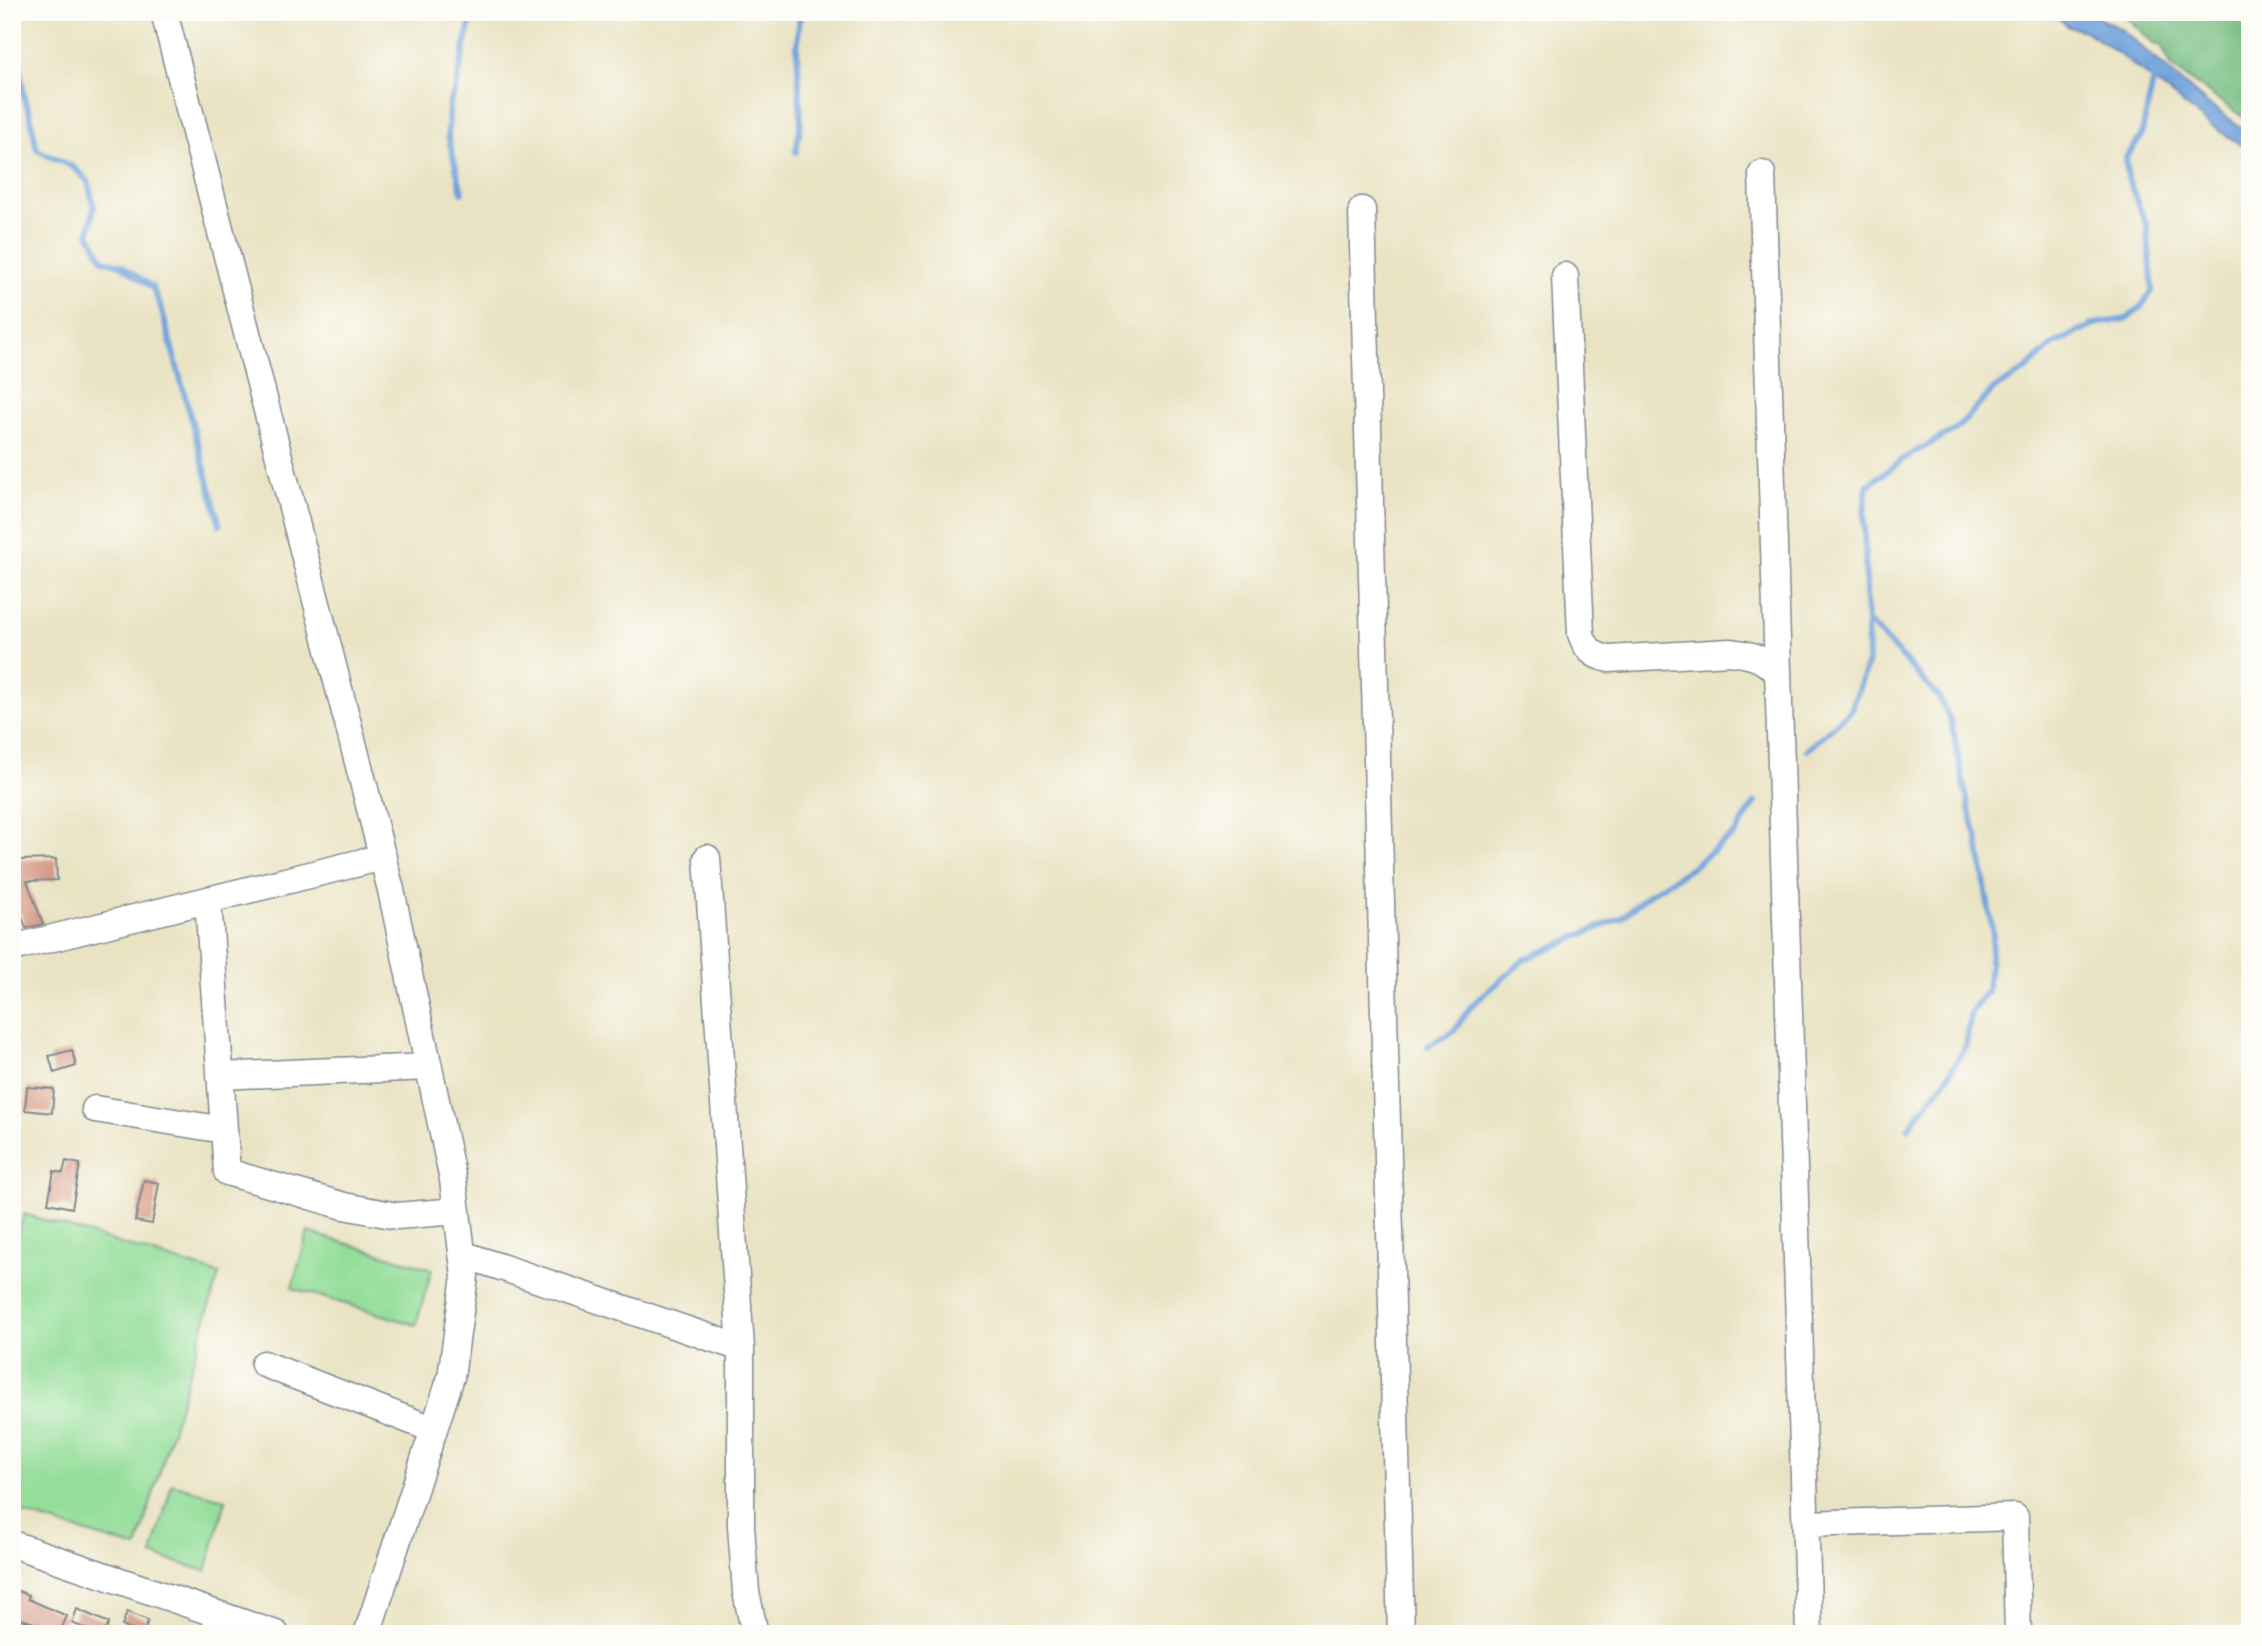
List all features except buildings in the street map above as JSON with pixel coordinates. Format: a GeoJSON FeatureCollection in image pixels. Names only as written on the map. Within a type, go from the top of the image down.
{"type":"FeatureCollection","features":[{"type":"Feature","properties":{"kind":"street"},"geometry":{"type":"LineString","coordinates":[[164,12],[383,857],[453,1180],[457,1211],[465,1276],[451,1377],[367,1634]]}},
{"type":"Feature","properties":{"kind":"street"},"geometry":{"type":"LineString","coordinates":[[1762,174],[1809,1634]]}},
{"type":"Feature","properties":{"kind":"street"},"geometry":{"type":"LineString","coordinates":[[1362,210],[1401,1634]]}},
{"type":"Feature","properties":{"kind":"street"},"geometry":{"type":"LineString","coordinates":[[1565,276],[1580,620],[1584,642],[1593,654],[1609,659],[1730,652],[1748,654],[1768,663],[1778,675]]}},
{"type":"Feature","properties":{"kind":"street"},"geometry":{"type":"LineString","coordinates":[[12,948],[383,857]]}},
{"type":"Feature","properties":{"kind":"street"},"geometry":{"type":"LineString","coordinates":[[706,858],[741,1349],[741,1526],[746,1592],[755,1634]]}},
{"type":"Feature","properties":{"kind":"street"},"geometry":{"type":"LineString","coordinates":[[208,900],[227,1172],[344,1206],[397,1216],[457,1211]]}},
{"type":"Feature","properties":{"kind":"street"},"geometry":{"type":"LineString","coordinates":[[220,1076],[429,1067]]}},
{"type":"Feature","properties":{"kind":"street"},"geometry":{"type":"LineString","coordinates":[[95,1109],[224,1130]]}},
{"type":"Feature","properties":{"kind":"street"},"geometry":{"type":"LineString","coordinates":[[462,1254],[741,1349]]}},
{"type":"Feature","properties":{"kind":"street"},"geometry":{"type":"LineString","coordinates":[[264,1364],[432,1429]]}},
{"type":"Feature","properties":{"kind":"street"},"geometry":{"type":"LineString","coordinates":[[1806,1524],[2015,1517],[2018,1634]]}},
{"type":"Feature","properties":{"kind":"street"},"geometry":{"type":"LineString","coordinates":[[12,1544],[276,1634]]}},
{"type":"Feature","properties":{"kind":"green space"},"geometry":{"type":"Polygon","coordinates":[[[2121,12],[2250,12],[2250,122],[2172,67],[2161,45],[2154,44],[2121,12]]]}},
{"type":"Feature","properties":{"kind":"green space"},"geometry":{"type":"Polygon","coordinates":[[[24,1214],[219,1274],[137,1548],[12,1510],[12,1252],[24,1214]]]}},
{"type":"Feature","properties":{"kind":"green space"},"geometry":{"type":"Polygon","coordinates":[[[308,1232],[432,1269],[416,1325],[292,1288],[308,1232]]]}},
{"type":"Feature","properties":{"kind":"green space"},"geometry":{"type":"Polygon","coordinates":[[[172,1484],[226,1500],[206,1571],[152,1555],[172,1484]]]}},
{"type":"Feature","properties":{"kind":"water"},"geometry":{"type":"Polygon","coordinates":[[[1716,12],[1804,12],[1760,20],[1725,16],[1716,12]]]}},
{"type":"Feature","properties":{"kind":"water"},"geometry":{"type":"Polygon","coordinates":[[[2050,12],[2086,12],[2121,29],[2205,102],[2250,133],[2250,151],[2210,125],[2119,54],[2085,31],[2069,27],[2050,12]]]}},
{"type":"Feature","properties":{"kind":"waterway"},"geometry":{"type":"LineString","coordinates":[[12,12],[24,98],[37,150],[73,167],[88,181],[94,208],[89,233],[103,260],[121,265],[152,287],[160,304],[220,525]]}},
{"type":"Feature","properties":{"kind":"waterway"},"geometry":{"type":"LineString","coordinates":[[462,192],[448,136],[449,104],[455,91],[470,23],[469,12]]}},
{"type":"Feature","properties":{"kind":"waterway"},"geometry":{"type":"LineString","coordinates":[[796,152],[801,121],[797,48],[800,12]]}},
{"type":"Feature","properties":{"kind":"waterway"},"geometry":{"type":"LineString","coordinates":[[1807,750],[1851,710],[1868,662],[1864,515],[1867,486],[1903,459],[1956,429],[1994,389],[2024,371],[2052,345],[2094,324],[2127,319],[2140,308],[2153,290],[2147,227],[2128,179],[2126,157],[2141,137],[2155,74]]}},
{"type":"Feature","properties":{"kind":"waterway"},"geometry":{"type":"LineString","coordinates":[[1867,620],[1939,697],[1951,722],[1977,836],[1993,935],[1987,991],[1971,1012],[1966,1045],[1945,1081],[1908,1128]]}},
{"type":"Feature","properties":{"kind":"waterway"},"geometry":{"type":"LineString","coordinates":[[1428,1046],[1454,1031],[1471,1006],[1525,959],[1621,918],[1649,894],[1688,870],[1736,833],[1755,803]]}}]}
